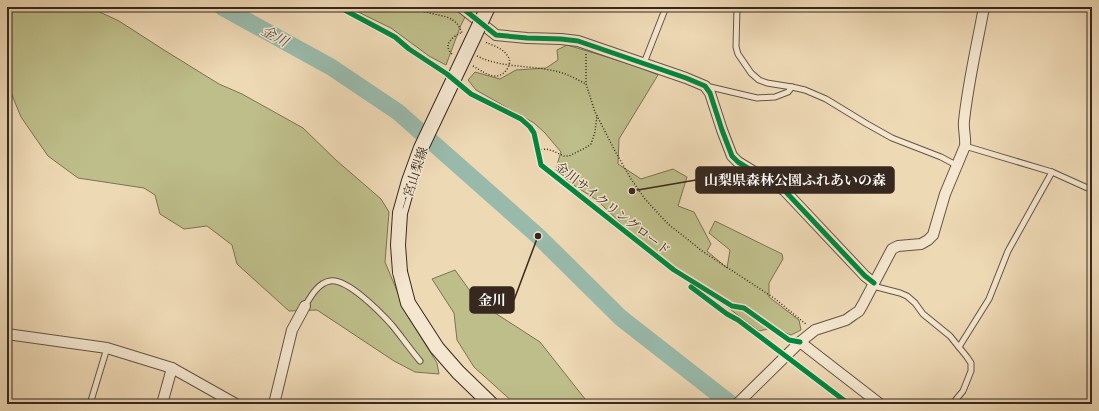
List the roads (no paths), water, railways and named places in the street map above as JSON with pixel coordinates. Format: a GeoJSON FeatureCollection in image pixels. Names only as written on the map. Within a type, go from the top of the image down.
{"type":"FeatureCollection","features":[{"type":"Feature","properties":{"kind":"main road","name":"一宮山梨線"},"geometry":{"type":"LineString","coordinates":[[488,7],[469,36],[421,148],[409,181],[400,213],[398,245],[400,272],[408,303],[437,348],[458,372],[491,404]]}},
{"type":"Feature","properties":{"kind":"street"},"geometry":{"type":"LineString","coordinates":[[461,7],[496,35],[578,41],[706,86],[710,93],[732,156],[738,162],[784,190],[874,285]]}},
{"type":"Feature","properties":{"kind":"street"},"geometry":{"type":"LineString","coordinates":[[737,404],[796,345],[815,330],[846,320],[859,311],[892,249],[898,246],[921,244],[933,235],[945,194],[965,146],[966,139],[964,124],[967,95],[984,7]]}},
{"type":"Feature","properties":{"kind":"street"},"geometry":{"type":"LineString","coordinates":[[274,404],[292,330],[305,306]]}},
{"type":"Feature","properties":{"kind":"street"},"geometry":{"type":"LineString","coordinates":[[7,334],[107,348],[172,368],[236,404]]}},
{"type":"Feature","properties":{"kind":"street"},"geometry":{"type":"LineString","coordinates":[[796,345],[880,404]]}},
{"type":"Feature","properties":{"kind":"street"},"geometry":{"type":"LineString","coordinates":[[162,404],[172,368]]}},
{"type":"Feature","properties":{"kind":"lane"},"geometry":{"type":"LineString","coordinates":[[644,63],[666,7]]}},
{"type":"Feature","properties":{"kind":"lane"},"geometry":{"type":"LineString","coordinates":[[737,7],[736,47],[738,54],[751,73],[759,80],[767,83],[805,90],[826,98],[892,138],[941,157],[956,165]]}},
{"type":"Feature","properties":{"kind":"lane"},"geometry":{"type":"LineString","coordinates":[[706,86],[757,98],[775,96],[788,92],[792,87]]}},
{"type":"Feature","properties":{"kind":"lane"},"geometry":{"type":"LineString","coordinates":[[965,146],[1052,172],[1092,190]]}},
{"type":"Feature","properties":{"kind":"lane"},"geometry":{"type":"LineString","coordinates":[[959,347],[989,299],[1008,251],[1052,172]]}},
{"type":"Feature","properties":{"kind":"lane"},"geometry":{"type":"LineString","coordinates":[[305,306],[319,286],[330,281],[341,281],[363,296],[385,318],[420,361]]}},
{"type":"Feature","properties":{"kind":"lane"},"geometry":{"type":"LineString","coordinates":[[874,285],[907,296],[915,303],[923,314],[950,336],[971,363],[971,371],[964,391],[953,404]]}},
{"type":"Feature","properties":{"kind":"lane"},"geometry":{"type":"LineString","coordinates":[[90,404],[107,348]]}},
{"type":"Feature","properties":{"kind":"waterway","name":"金川"},"geometry":{"type":"LineString","coordinates":[[222,7],[331,67],[398,112],[538,236],[621,318],[731,404]]}},
{"type":"Feature","properties":{"kind":"place","name":"山梨県森林公園ふれあいの森"},"geometry":{"type":"Point","coordinates":[632,191]}},
{"type":"Feature","properties":{"kind":"place","name":"金川"},"geometry":{"type":"Point","coordinates":[538,236]}}]}
